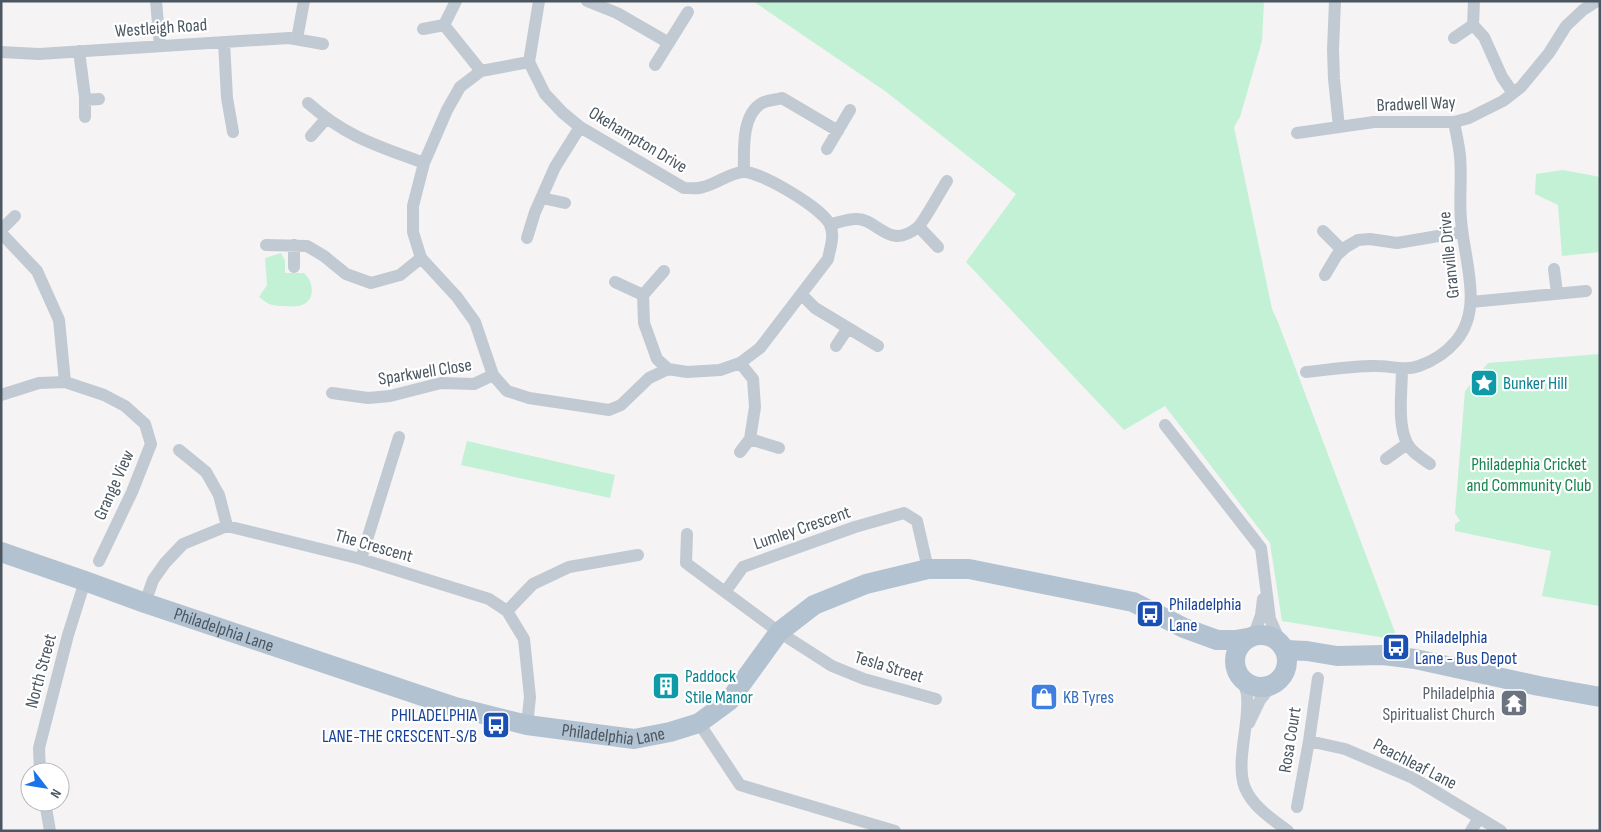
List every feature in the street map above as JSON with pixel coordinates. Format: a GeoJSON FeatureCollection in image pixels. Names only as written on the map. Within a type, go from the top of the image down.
{"type":"FeatureCollection","features":[{"type":"Feature","properties":{"kind":"main road","name":"Philadelphia Lane"},"geometry":{"type":"LineString","coordinates":[[1,552],[145,604],[455,706],[527,725],[634,739],[670,732],[700,723],[729,701],[779,632],[814,605],[866,584],[928,569],[969,568],[1133,602],[1184,628],[1217,640],[1269,636],[1283,647],[1308,652],[1337,656],[1383,656],[1415,659],[1600,697]]}},
{"type":"Feature","properties":{"kind":"main road","name":"Philadelphia Lane"},"geometry":{"type":"LineString","coordinates":[[1184,628],[1220,656],[1247,683],[1257,687],[1337,656]]}},
{"type":"Feature","properties":{"kind":"main road"},"geometry":{"type":"LineString","coordinates":[[1239,674],[1235,656],[1237,649],[1251,637]]}},
{"type":"Feature","properties":{"kind":"main road"},"geometry":{"type":"LineString","coordinates":[[1279,678],[1287,665],[1283,647]]}},
{"type":"Feature","properties":{"kind":"street"},"geometry":{"type":"LineString","coordinates":[[156,1],[160,46]]}},
{"type":"Feature","properties":{"kind":"street"},"geometry":{"type":"LineString","coordinates":[[298,39],[304,1]]}},
{"type":"Feature","properties":{"kind":"street"},"geometry":{"type":"LineString","coordinates":[[444,25],[456,1]]}},
{"type":"Feature","properties":{"kind":"street"},"geometry":{"type":"LineString","coordinates":[[539,1],[529,62],[481,71],[460,87],[447,110],[424,163],[413,206],[413,232],[420,258],[457,297],[474,322],[494,375],[507,391],[528,398],[609,410],[621,405],[649,378],[668,368]]}},
{"type":"Feature","properties":{"kind":"street"},"geometry":{"type":"LineString","coordinates":[[587,1],[618,13],[669,43]]}},
{"type":"Feature","properties":{"kind":"street"},"geometry":{"type":"LineString","coordinates":[[1335,1],[1333,50],[1338,127]]}},
{"type":"Feature","properties":{"kind":"street"},"geometry":{"type":"LineString","coordinates":[[1474,1],[1473,25],[1484,36],[1502,77],[1513,93]]}},
{"type":"Feature","properties":{"kind":"street","name":"Bradwell Way"},"geometry":{"type":"LineString","coordinates":[[1297,133],[1374,122],[1454,122],[1469,118],[1503,101],[1521,87],[1535,71],[1570,22],[1597,1]]}},
{"type":"Feature","properties":{"kind":"street"},"geometry":{"type":"LineString","coordinates":[[655,65],[688,12]]}},
{"type":"Feature","properties":{"kind":"street"},"geometry":{"type":"LineString","coordinates":[[423,29],[444,25]]}},
{"type":"Feature","properties":{"kind":"street"},"geometry":{"type":"LineString","coordinates":[[444,25],[481,71]]}},
{"type":"Feature","properties":{"kind":"street"},"geometry":{"type":"LineString","coordinates":[[1454,38],[1473,25]]}},
{"type":"Feature","properties":{"kind":"street","name":"Westleigh Road"},"geometry":{"type":"LineString","coordinates":[[1,52],[39,54],[289,38],[323,44]]}},
{"type":"Feature","properties":{"kind":"street"},"geometry":{"type":"LineString","coordinates":[[224,42],[227,98],[234,132]]}},
{"type":"Feature","properties":{"kind":"street"},"geometry":{"type":"LineString","coordinates":[[79,51],[85,100],[85,117]]}},
{"type":"Feature","properties":{"kind":"street","name":"Okehampton Drive"},"geometry":{"type":"LineString","coordinates":[[529,62],[546,94],[563,113],[580,127],[684,188],[703,188],[727,177],[744,172]]}},
{"type":"Feature","properties":{"kind":"street"},"geometry":{"type":"LineString","coordinates":[[664,272],[643,295],[644,323],[657,359],[668,368],[687,372],[720,370],[740,363],[760,348],[828,259],[832,242],[830,224],[819,210],[770,180],[744,172],[744,144],[749,120],[762,103],[782,98],[838,131]]}},
{"type":"Feature","properties":{"kind":"street"},"geometry":{"type":"LineString","coordinates":[[85,100],[99,100]]}},
{"type":"Feature","properties":{"kind":"street"},"geometry":{"type":"LineString","coordinates":[[308,103],[326,119],[350,134],[424,163]]}},
{"type":"Feature","properties":{"kind":"street"},"geometry":{"type":"LineString","coordinates":[[827,149],[850,110]]}},
{"type":"Feature","properties":{"kind":"street"},"geometry":{"type":"LineString","coordinates":[[311,136],[326,119]]}},
{"type":"Feature","properties":{"kind":"street","name":"Granville Drive"},"geometry":{"type":"LineString","coordinates":[[1306,372],[1377,366],[1402,369],[1419,366],[1434,360],[1448,350],[1459,337],[1467,323],[1472,294],[1462,232],[1460,156],[1454,122]]}},
{"type":"Feature","properties":{"kind":"street"},"geometry":{"type":"LineString","coordinates":[[527,238],[555,167],[580,127]]}},
{"type":"Feature","properties":{"kind":"street"},"geometry":{"type":"LineString","coordinates":[[830,224],[858,218],[893,236],[904,234],[919,227],[947,180]]}},
{"type":"Feature","properties":{"kind":"street"},"geometry":{"type":"LineString","coordinates":[[542,198],[565,203]]}},
{"type":"Feature","properties":{"kind":"street"},"geometry":{"type":"LineString","coordinates":[[15,216],[1,231],[37,271],[59,320],[65,382]]}},
{"type":"Feature","properties":{"kind":"street"},"geometry":{"type":"LineString","coordinates":[[919,227],[938,247]]}},
{"type":"Feature","properties":{"kind":"street"},"geometry":{"type":"LineString","coordinates":[[1323,231],[1342,250]]}},
{"type":"Feature","properties":{"kind":"street"},"geometry":{"type":"LineString","coordinates":[[1325,275],[1337,255],[1358,240],[1370,239],[1397,244],[1462,232]]}},
{"type":"Feature","properties":{"kind":"street"},"geometry":{"type":"LineString","coordinates":[[266,245],[307,246],[324,256],[346,274],[372,283],[400,275],[420,258]]}},
{"type":"Feature","properties":{"kind":"street"},"geometry":{"type":"LineString","coordinates":[[294,245],[294,267]]}},
{"type":"Feature","properties":{"kind":"street"},"geometry":{"type":"LineString","coordinates":[[1554,269],[1557,293]]}},
{"type":"Feature","properties":{"kind":"street"},"geometry":{"type":"LineString","coordinates":[[615,282],[643,295]]}},
{"type":"Feature","properties":{"kind":"street"},"geometry":{"type":"LineString","coordinates":[[1471,302],[1586,290]]}},
{"type":"Feature","properties":{"kind":"street"},"geometry":{"type":"LineString","coordinates":[[802,295],[815,308],[878,346]]}},
{"type":"Feature","properties":{"kind":"street"},"geometry":{"type":"LineString","coordinates":[[836,346],[848,328]]}},
{"type":"Feature","properties":{"kind":"street"},"geometry":{"type":"LineString","coordinates":[[740,363],[753,380],[755,407],[750,439],[740,452]]}},
{"type":"Feature","properties":{"kind":"street"},"geometry":{"type":"LineString","coordinates":[[1402,369],[1401,409],[1403,430],[1407,444],[1416,454],[1430,464]]}},
{"type":"Feature","properties":{"kind":"street","name":"Sparkwell Close"},"geometry":{"type":"LineString","coordinates":[[332,392],[368,398],[390,396],[441,383],[474,384],[494,375]]}},
{"type":"Feature","properties":{"kind":"street","name":"Grange View"},"geometry":{"type":"LineString","coordinates":[[7,393],[39,384],[65,382],[104,395],[125,406],[145,424],[151,444],[132,492],[99,560]]}},
{"type":"Feature","properties":{"kind":"street"},"geometry":{"type":"LineString","coordinates":[[1165,425],[1261,548],[1270,619],[1283,647]]}},
{"type":"Feature","properties":{"kind":"street"},"geometry":{"type":"LineString","coordinates":[[361,560],[399,437]]}},
{"type":"Feature","properties":{"kind":"street"},"geometry":{"type":"LineString","coordinates":[[750,439],[779,448]]}},
{"type":"Feature","properties":{"kind":"street"},"geometry":{"type":"LineString","coordinates":[[1386,459],[1407,444]]}},
{"type":"Feature","properties":{"kind":"street"},"geometry":{"type":"LineString","coordinates":[[145,604],[152,580],[165,563],[184,544],[227,526],[220,495],[206,472],[179,450]]}},
{"type":"Feature","properties":{"kind":"street","name":"Lumley Crescent"},"geometry":{"type":"LineString","coordinates":[[725,592],[743,568],[855,528],[904,513],[917,521],[928,569]]}},
{"type":"Feature","properties":{"kind":"street","name":"The Crescent"},"geometry":{"type":"LineString","coordinates":[[227,526],[361,560],[489,599],[507,611],[524,639],[530,697],[527,725]]}},
{"type":"Feature","properties":{"kind":"street"},"geometry":{"type":"LineString","coordinates":[[687,534],[686,563],[779,632]]}},
{"type":"Feature","properties":{"kind":"street"},"geometry":{"type":"LineString","coordinates":[[507,611],[533,584],[568,567],[638,555]]}},
{"type":"Feature","properties":{"kind":"street","name":"North Street"},"geometry":{"type":"LineString","coordinates":[[40,762],[39,748],[68,635],[85,581]]}},
{"type":"Feature","properties":{"kind":"street"},"geometry":{"type":"LineString","coordinates":[[1251,637],[1261,614],[1265,587]]}},
{"type":"Feature","properties":{"kind":"street","name":"Tesla Street"},"geometry":{"type":"LineString","coordinates":[[779,632],[832,666],[864,679],[936,699]]}},
{"type":"Feature","properties":{"kind":"street"},"geometry":{"type":"LineString","coordinates":[[1239,674],[1247,694],[1247,727],[1242,770],[1245,788],[1261,810],[1288,831]]}},
{"type":"Feature","properties":{"kind":"street"},"geometry":{"type":"LineString","coordinates":[[1247,727],[1260,700],[1279,678]]}},
{"type":"Feature","properties":{"kind":"street","name":"Rosa Court"},"geometry":{"type":"LineString","coordinates":[[1297,807],[1318,678]]}},
{"type":"Feature","properties":{"kind":"street"},"geometry":{"type":"LineString","coordinates":[[700,723],[740,785],[894,831]]}},
{"type":"Feature","properties":{"kind":"street","name":"Peachleaf Lane"},"geometry":{"type":"LineString","coordinates":[[1309,741],[1345,749],[1413,778],[1501,831]]}},
{"type":"Feature","properties":{"kind":"street"},"geometry":{"type":"LineString","coordinates":[[47,812],[50,831]]}},
{"type":"Feature","properties":{"kind":"street"},"geometry":{"type":"LineString","coordinates":[[1471,831],[1479,818]]}},
{"type":"Feature","properties":{"kind":"green space"},"geometry":{"type":"Polygon","coordinates":[[[753,1],[1264,1],[1262,41],[1240,117],[1234,127],[1272,309],[1398,640],[1282,621],[1270,543],[1165,406],[1124,430],[966,262],[1016,194],[885,91],[753,1]]]}},
{"type":"Feature","properties":{"kind":"green space"},"geometry":{"type":"Polygon","coordinates":[[[1563,170],[1600,177],[1600,252],[1562,256],[1558,205],[1535,194],[1536,174],[1563,170]]]}},
{"type":"Feature","properties":{"kind":"green space"},"geometry":{"type":"Polygon","coordinates":[[[281,253],[285,261],[285,273],[304,273],[308,277],[312,292],[308,301],[303,304],[294,306],[275,305],[269,304],[259,297],[267,285],[265,258],[281,253]]]}},
{"type":"Feature","properties":{"kind":"green space","name":"Philadephia Cricket and Community Club"},"geometry":{"type":"Polygon","coordinates":[[[1600,354],[1600,606],[1542,596],[1551,551],[1455,531],[1455,524],[1460,521],[1455,513],[1465,391],[1488,363],[1600,354]]]}},
{"type":"Feature","properties":{"kind":"green space"},"geometry":{"type":"Polygon","coordinates":[[[467,441],[615,475],[610,498],[461,465],[467,441]]]}},
{"type":"Feature","properties":{"kind":"place","name":"Bunker Hill"},"geometry":{"type":"Point","coordinates":[1484,383]}},
{"type":"Feature","properties":{"kind":"place","name":"Philadelphia Lane"},"geometry":{"type":"Point","coordinates":[1150,614]}},
{"type":"Feature","properties":{"kind":"place","name":"Philadelphia Lane - Bus Depot"},"geometry":{"type":"Point","coordinates":[1396,647]}},
{"type":"Feature","properties":{"kind":"place","name":"Paddock Stile Manor"},"geometry":{"type":"Point","coordinates":[666,686]}},
{"type":"Feature","properties":{"kind":"place","name":"KB Tyres"},"geometry":{"type":"Point","coordinates":[1044,697]}},
{"type":"Feature","properties":{"kind":"place","name":"Philadelphia Spiritualist Church"},"geometry":{"type":"Point","coordinates":[1514,703]}},
{"type":"Feature","properties":{"kind":"place","name":"PHILADELPHIA LANE-THE CRESCENT-S/B"},"geometry":{"type":"Point","coordinates":[496,725]}}]}
